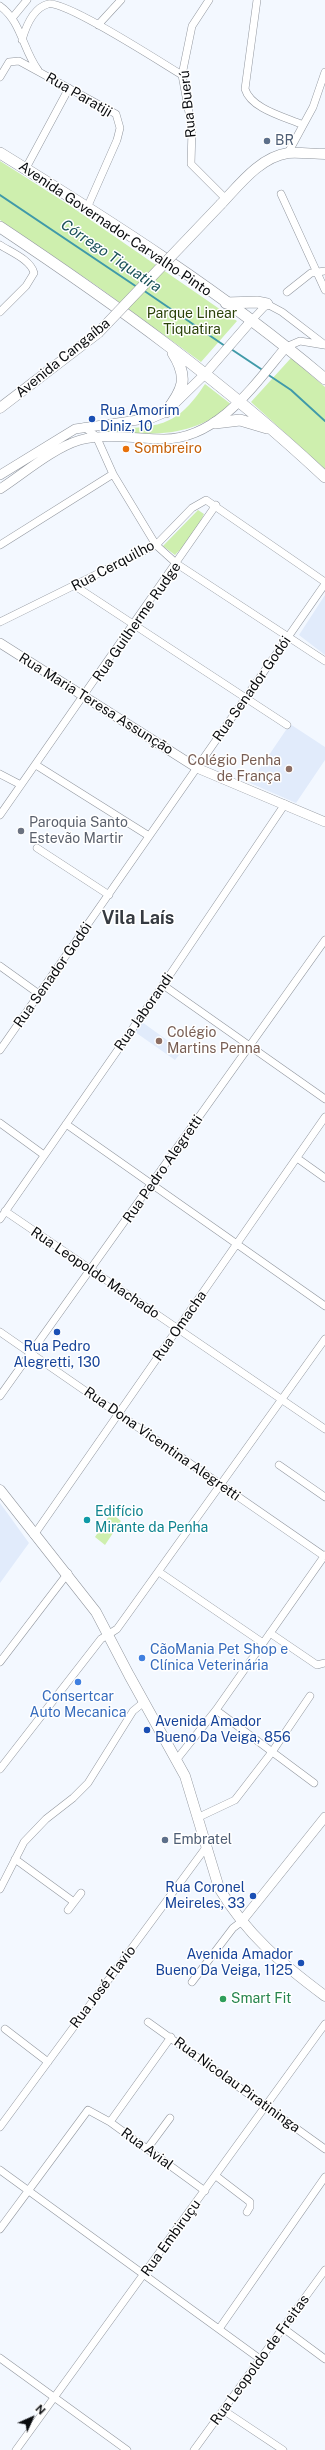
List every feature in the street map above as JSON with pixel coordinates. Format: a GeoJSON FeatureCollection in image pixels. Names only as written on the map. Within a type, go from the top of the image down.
{"type":"FeatureCollection","features":[{"type":"Feature","properties":{"kind":"main road","name":"Avenida Governador Carvalho Pinto"},"geometry":{"type":"LineString","coordinates":[[0,153],[26,168],[87,208],[226,303],[251,321],[283,351],[325,380]]}},
{"type":"Feature","properties":{"kind":"main road","name":"Avenida Cangaíba"},"geometry":{"type":"LineString","coordinates":[[0,408],[98,333],[251,172],[266,162],[288,153],[325,154]]}},
{"type":"Feature","properties":{"kind":"main road"},"geometry":{"type":"LineString","coordinates":[[0,227],[110,302],[170,347],[208,370],[280,434],[325,477]]}},
{"type":"Feature","properties":{"kind":"main road"},"geometry":{"type":"LineString","coordinates":[[226,303],[257,302],[267,304]]}},
{"type":"Feature","properties":{"kind":"main road"},"geometry":{"type":"LineString","coordinates":[[166,412],[178,395],[182,376],[181,366],[170,347]]}},
{"type":"Feature","properties":{"kind":"main road"},"geometry":{"type":"LineString","coordinates":[[215,423],[247,421],[280,434]]}},
{"type":"Feature","properties":{"kind":"main road"},"geometry":{"type":"LineString","coordinates":[[0,1490],[34,1535],[68,1573],[96,1612],[144,1702],[177,1759],[199,1817],[219,1888],[241,1922],[268,1951],[325,1996]]}},
{"type":"Feature","properties":{"kind":"street"},"geometry":{"type":"LineString","coordinates":[[13,17],[27,0]]}},
{"type":"Feature","properties":{"kind":"street"},"geometry":{"type":"LineString","coordinates":[[98,25],[121,0]]}},
{"type":"Feature","properties":{"kind":"street","name":"Rua Buerú"},"geometry":{"type":"LineString","coordinates":[[209,0],[192,26],[182,74],[192,129],[191,164],[223,202]]}},
{"type":"Feature","properties":{"kind":"street"},"geometry":{"type":"LineString","coordinates":[[257,0],[245,89],[247,96],[258,105],[303,125]]}},
{"type":"Feature","properties":{"kind":"street"},"geometry":{"type":"LineString","coordinates":[[22,40],[31,17],[48,4],[59,4],[182,74]]}},
{"type":"Feature","properties":{"kind":"street"},"geometry":{"type":"LineString","coordinates":[[0,6],[13,17],[31,61],[39,72]]}},
{"type":"Feature","properties":{"kind":"street","name":"Rua Paratiji"},"geometry":{"type":"LineString","coordinates":[[0,77],[5,67],[13,60],[19,61],[106,107],[116,114],[119,120],[120,128],[117,140],[87,208]]}},
{"type":"Feature","properties":{"kind":"street"},"geometry":{"type":"LineString","coordinates":[[288,153],[313,107],[325,72]]}},
{"type":"Feature","properties":{"kind":"street"},"geometry":{"type":"LineString","coordinates":[[26,168],[69,88]]}},
{"type":"Feature","properties":{"kind":"street"},"geometry":{"type":"LineString","coordinates":[[280,194],[325,290]]}},
{"type":"Feature","properties":{"kind":"street"},"geometry":{"type":"LineString","coordinates":[[0,245],[26,262],[32,268],[34,273],[26,286],[0,312]]}},
{"type":"Feature","properties":{"kind":"street"},"geometry":{"type":"LineString","coordinates":[[287,292],[317,271],[325,271]]}},
{"type":"Feature","properties":{"kind":"street"},"geometry":{"type":"LineString","coordinates":[[0,475],[66,433],[83,426],[152,418],[166,412],[208,370],[267,304],[282,312],[325,345]]}},
{"type":"Feature","properties":{"kind":"street"},"geometry":{"type":"LineString","coordinates":[[0,489],[65,446],[96,436],[166,439],[180,436],[215,423],[242,400],[283,351],[300,341],[325,345]]}},
{"type":"Feature","properties":{"kind":"street"},"geometry":{"type":"LineString","coordinates":[[83,426],[96,436],[113,474],[156,545],[177,564],[325,661]]}},
{"type":"Feature","properties":{"kind":"street"},"geometry":{"type":"LineString","coordinates":[[0,545],[113,474]]}},
{"type":"Feature","properties":{"kind":"street","name":"Rua Cerquilho"},"geometry":{"type":"LineString","coordinates":[[0,622],[156,545],[201,502],[206,500],[216,505]]}},
{"type":"Feature","properties":{"kind":"street"},"geometry":{"type":"LineString","coordinates":[[216,505],[325,583]]}},
{"type":"Feature","properties":{"kind":"street","name":"Rua Guilherme Rudge"},"geometry":{"type":"LineString","coordinates":[[0,815],[84,698],[216,505]]}},
{"type":"Feature","properties":{"kind":"street","name":"Rua Senador Godói"},"geometry":{"type":"LineString","coordinates":[[0,1050],[325,583]]}},
{"type":"Feature","properties":{"kind":"street"},"geometry":{"type":"LineString","coordinates":[[75,586],[133,626],[287,725]]}},
{"type":"Feature","properties":{"kind":"street","name":"Rua Maria Teresa Assunção"},"geometry":{"type":"LineString","coordinates":[[0,643],[84,698],[197,768],[325,822]]}},
{"type":"Feature","properties":{"kind":"street"},"geometry":{"type":"LineString","coordinates":[[36,765],[149,836]]}},
{"type":"Feature","properties":{"kind":"street"},"geometry":{"type":"LineString","coordinates":[[0,774],[21,785]]}},
{"type":"Feature","properties":{"kind":"street","name":"Rua Jaborandi"},"geometry":{"type":"LineString","coordinates":[[0,1219],[163,985],[285,804]]}},
{"type":"Feature","properties":{"kind":"street"},"geometry":{"type":"LineString","coordinates":[[37,848],[109,895]]}},
{"type":"Feature","properties":{"kind":"street","name":"Rua Pedro Alegretti"},"geometry":{"type":"LineString","coordinates":[[0,1396],[91,1271],[325,940]]}},
{"type":"Feature","properties":{"kind":"street"},"geometry":{"type":"LineString","coordinates":[[0,966],[39,994]]}},
{"type":"Feature","properties":{"kind":"street"},"geometry":{"type":"LineString","coordinates":[[163,985],[325,1099]]}},
{"type":"Feature","properties":{"kind":"street","name":"Rua Omacha"},"geometry":{"type":"LineString","coordinates":[[34,1535],[325,1117]]}},
{"type":"Feature","properties":{"kind":"street"},"geometry":{"type":"LineString","coordinates":[[0,1122],[44,1155]]}},
{"type":"Feature","properties":{"kind":"street"},"geometry":{"type":"LineString","coordinates":[[66,1124],[325,1306]]}},
{"type":"Feature","properties":{"kind":"street"},"geometry":{"type":"LineString","coordinates":[[297,1158],[325,1178]]}},
{"type":"Feature","properties":{"kind":"street","name":"Rua Leopoldo Machado"},"geometry":{"type":"LineString","coordinates":[[5,1211],[325,1429]]}},
{"type":"Feature","properties":{"kind":"street","name":"Rua Dona Vicentina Alegretti"},"geometry":{"type":"LineString","coordinates":[[0,1332],[220,1486],[324,1556]]}},
{"type":"Feature","properties":{"kind":"street"},"geometry":{"type":"LineString","coordinates":[[0,1769],[101,1639],[117,1629],[325,1339]]}},
{"type":"Feature","properties":{"kind":"street"},"geometry":{"type":"LineString","coordinates":[[280,1465],[325,1497]]}},
{"type":"Feature","properties":{"kind":"street"},"geometry":{"type":"LineString","coordinates":[[177,1759],[216,1710],[324,1556]]}},
{"type":"Feature","properties":{"kind":"street"},"geometry":{"type":"LineString","coordinates":[[159,1572],[264,1643]]}},
{"type":"Feature","properties":{"kind":"street"},"geometry":{"type":"LineString","coordinates":[[0,1662],[68,1573]]}},
{"type":"Feature","properties":{"kind":"street"},"geometry":{"type":"LineString","coordinates":[[270,1633],[318,1664],[325,1663]]}},
{"type":"Feature","properties":{"kind":"street"},"geometry":{"type":"LineString","coordinates":[[199,1817],[235,1800],[272,1752],[310,1696]]}},
{"type":"Feature","properties":{"kind":"street"},"geometry":{"type":"LineString","coordinates":[[0,1889],[15,1859],[34,1830],[88,1783],[133,1711],[144,1702]]}},
{"type":"Feature","properties":{"kind":"street"},"geometry":{"type":"LineString","coordinates":[[216,1710],[314,1783]]}},
{"type":"Feature","properties":{"kind":"street"},"geometry":{"type":"LineString","coordinates":[[192,1982],[233,1928],[241,1922],[325,1817]]}},
{"type":"Feature","properties":{"kind":"street","name":"Rua José Flavio"},"geometry":{"type":"LineString","coordinates":[[0,2128],[208,1846]]}},
{"type":"Feature","properties":{"kind":"street"},"geometry":{"type":"LineString","coordinates":[[15,1859],[74,1902]]}},
{"type":"Feature","properties":{"kind":"street"},"geometry":{"type":"LineString","coordinates":[[68,1910],[81,1893]]}},
{"type":"Feature","properties":{"kind":"street","name":"Rua Nicolau Piratininga"},"geometry":{"type":"LineString","coordinates":[[148,2022],[171,2037],[325,2149]]}},
{"type":"Feature","properties":{"kind":"street","name":"Rua Embiruçu"},"geometry":{"type":"LineString","coordinates":[[16,2450],[325,2024]]}},
{"type":"Feature","properties":{"kind":"street"},"geometry":{"type":"LineString","coordinates":[[5,2029],[48,2062]]}},
{"type":"Feature","properties":{"kind":"street"},"geometry":{"type":"LineString","coordinates":[[110,2122],[171,2037]]}},
{"type":"Feature","properties":{"kind":"street","name":"Rua Avial"},"geometry":{"type":"LineString","coordinates":[[28,2190],[88,2110],[110,2122],[205,2191]]}},
{"type":"Feature","properties":{"kind":"street"},"geometry":{"type":"LineString","coordinates":[[147,2149],[170,2118]]}},
{"type":"Feature","properties":{"kind":"street"},"geometry":{"type":"LineString","coordinates":[[0,2170],[145,2274],[260,2360]]}},
{"type":"Feature","properties":{"kind":"street"},"geometry":{"type":"LineString","coordinates":[[216,2176],[250,2202],[247,2212]]}},
{"type":"Feature","properties":{"kind":"street"},"geometry":{"type":"LineString","coordinates":[[219,2329],[325,2177]]}},
{"type":"Feature","properties":{"kind":"street"},"geometry":{"type":"LineString","coordinates":[[0,2229],[28,2190]]}},
{"type":"Feature","properties":{"kind":"street","name":"Rua Leopoldo de Freitas"},"geometry":{"type":"LineString","coordinates":[[194,2450],[325,2270]]}},
{"type":"Feature","properties":{"kind":"street"},"geometry":{"type":"LineString","coordinates":[[283,2328],[325,2359]]}},
{"type":"Feature","properties":{"kind":"street"},"geometry":{"type":"LineString","coordinates":[[0,2358],[126,2450]]}},
{"type":"Feature","properties":{"kind":"street"},"geometry":{"type":"LineString","coordinates":[[223,2410],[283,2450]]}},
{"type":"Feature","properties":{"kind":"shaded area"},"geometry":{"type":"Polygon","coordinates":[[[325,595],[325,655],[299,635],[325,595]]]}},
{"type":"Feature","properties":{"kind":"shaded area","name":"Colégio Penha de França"},"geometry":{"type":"Polygon","coordinates":[[[290,724],[325,747],[325,760],[296,803],[250,783],[290,724]]]}},
{"type":"Feature","properties":{"kind":"shaded area","name":"Colégio Martins Penna"},"geometry":{"type":"Polygon","coordinates":[[[142,1022],[182,1051],[175,1060],[135,1032],[142,1022]]]}},
{"type":"Feature","properties":{"kind":"shaded area"},"geometry":{"type":"Polygon","coordinates":[[[0,1503],[29,1543],[0,1583],[0,1503]]]}},
{"type":"Feature","properties":{"kind":"green space","name":"Parque Linear Tiquatira"},"geometry":{"type":"Polygon","coordinates":[[[0,161],[66,203],[237,321],[201,362],[97,286],[0,220],[0,161]]]}},
{"type":"Feature","properties":{"kind":"green space"},"geometry":{"type":"Polygon","coordinates":[[[291,358],[325,387],[325,469],[251,402],[291,358]]]}},
{"type":"Feature","properties":{"kind":"green space"},"geometry":{"type":"Polygon","coordinates":[[[205,384],[232,405],[201,424],[186,429],[156,434],[103,433],[106,429],[152,426],[163,423],[184,410],[205,384]]]}},
{"type":"Feature","properties":{"kind":"green space"},"geometry":{"type":"Polygon","coordinates":[[[198,510],[204,514],[194,535],[175,555],[163,546],[198,510]]]}},
{"type":"Feature","properties":{"kind":"green space"},"geometry":{"type":"Polygon","coordinates":[[[111,1513],[121,1521],[105,1545],[95,1537],[111,1513]]]}},
{"type":"Feature","properties":{"kind":"waterway","name":"Córrego Tiquatira"},"geometry":{"type":"LineString","coordinates":[[0,195],[137,287]]}},
{"type":"Feature","properties":{"kind":"waterway","name":"Córrego Tiquatira"},"geometry":{"type":"LineString","coordinates":[[143,290],[225,346]]}},
{"type":"Feature","properties":{"kind":"waterway","name":"Córrego Tiquatira"},"geometry":{"type":"LineString","coordinates":[[231,349],[264,371]]}},
{"type":"Feature","properties":{"kind":"waterway","name":"Córrego Tiquatira"},"geometry":{"type":"LineString","coordinates":[[267,374],[291,390],[325,421]]}},
{"type":"Feature","properties":{"kind":"place","name":"BR"},"geometry":{"type":"Point","coordinates":[267,141]}},
{"type":"Feature","properties":{"kind":"place","name":"Rua Amorim Diniz, 10"},"geometry":{"type":"Point","coordinates":[92,419]}},
{"type":"Feature","properties":{"kind":"place","name":"Sombreiro"},"geometry":{"type":"Point","coordinates":[126,449]}},
{"type":"Feature","properties":{"kind":"place","name":"Colégio Penha de França"},"geometry":{"type":"Point","coordinates":[289,769]}},
{"type":"Feature","properties":{"kind":"place","name":"Paroquia Santo Estevão Martir"},"geometry":{"type":"Point","coordinates":[21,831]}},
{"type":"Feature","properties":{"kind":"place","name":"Colégio Martins Penna"},"geometry":{"type":"Point","coordinates":[159,1041]}},
{"type":"Feature","properties":{"kind":"place","name":"Rua Pedro Alegretti, 130"},"geometry":{"type":"Point","coordinates":[57,1332]}},
{"type":"Feature","properties":{"kind":"place","name":"Edifício Mirante da Penha"},"geometry":{"type":"Point","coordinates":[87,1520]}},
{"type":"Feature","properties":{"kind":"place","name":"CãoMania Pet Shop e Clínica Veterinária"},"geometry":{"type":"Point","coordinates":[142,1658]}},
{"type":"Feature","properties":{"kind":"place","name":"Consertcar Auto Mecanica"},"geometry":{"type":"Point","coordinates":[78,1682]}},
{"type":"Feature","properties":{"kind":"place","name":"Avenida Amador Bueno Da Veiga, 856"},"geometry":{"type":"Point","coordinates":[147,1730]}},
{"type":"Feature","properties":{"kind":"place","name":"Embratel"},"geometry":{"type":"Point","coordinates":[165,1840]}},
{"type":"Feature","properties":{"kind":"place","name":"Rua Coronel Meireles, 33"},"geometry":{"type":"Point","coordinates":[253,1896]}},
{"type":"Feature","properties":{"kind":"place","name":"Avenida Amador Bueno Da Veiga, 1125"},"geometry":{"type":"Point","coordinates":[301,1963]}},
{"type":"Feature","properties":{"kind":"place","name":"Smart Fit"},"geometry":{"type":"Point","coordinates":[223,1999]}},
{"type":"Feature","properties":{"kind":"district","name":"Vila Laís"},"geometry":{"type":"Point","coordinates":[138,918]}}]}
